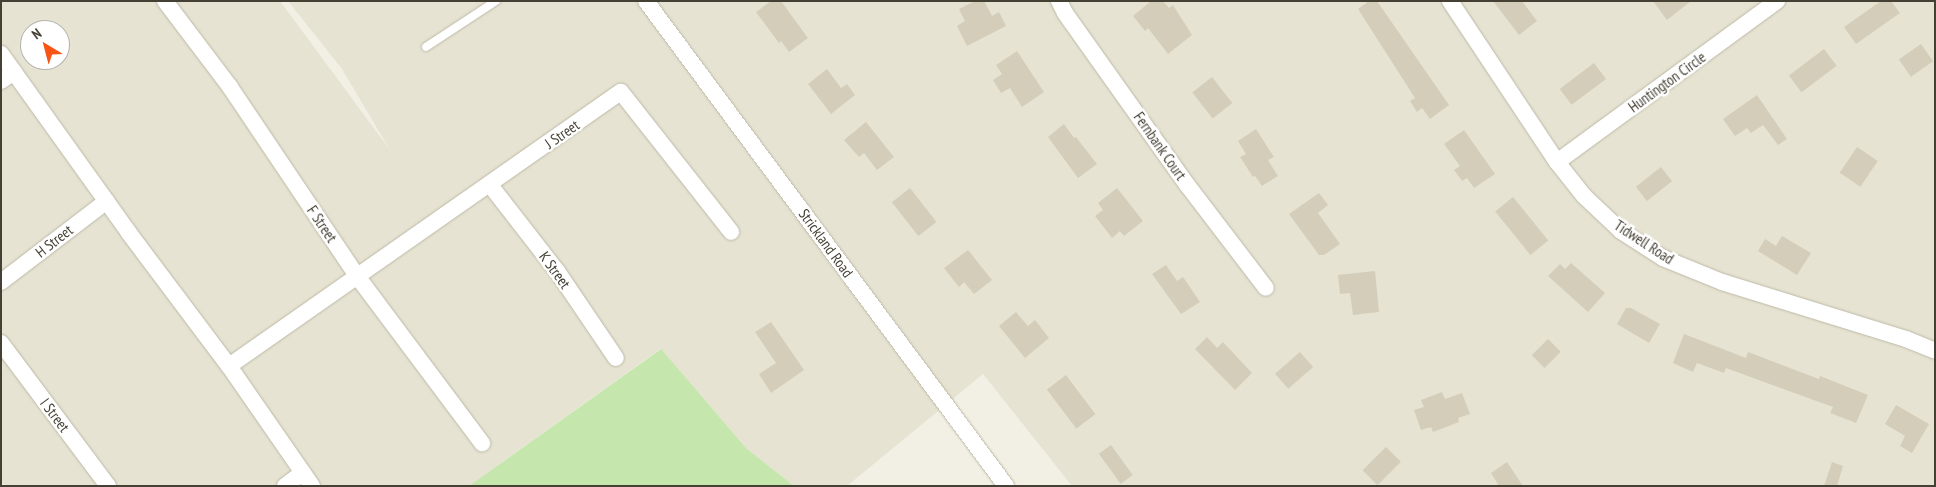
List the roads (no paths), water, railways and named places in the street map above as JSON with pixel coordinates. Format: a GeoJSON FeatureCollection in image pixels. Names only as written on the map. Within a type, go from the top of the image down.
{"type":"FeatureCollection","features":[{"type":"Feature","properties":{"kind":"street","name":"F Street"},"geometry":{"type":"LineString","coordinates":[[165,1],[230,87],[357,276],[482,443]]}},
{"type":"Feature","properties":{"kind":"street","name":"Strickland Road"},"geometry":{"type":"LineString","coordinates":[[646,1],[1006,486]]}},
{"type":"Feature","properties":{"kind":"street","name":"Fernbank Court"},"geometry":{"type":"LineString","coordinates":[[1059,1],[1065,13],[1183,179],[1266,288]]}},
{"type":"Feature","properties":{"kind":"street","name":"Tidwell Road"},"geometry":{"type":"LineString","coordinates":[[1450,1],[1557,162],[1584,196],[1621,231],[1663,258],[1722,282],[1906,339],[1935,351]]}},
{"type":"Feature","properties":{"kind":"street","name":"Huntington Circle"},"geometry":{"type":"LineString","coordinates":[[1557,162],[1777,1]]}},
{"type":"Feature","properties":{"kind":"street"},"geometry":{"type":"LineString","coordinates":[[1,54],[8,77],[107,201],[229,366],[307,480],[285,486]]}},
{"type":"Feature","properties":{"kind":"street","name":"J Street"},"geometry":{"type":"LineString","coordinates":[[357,276],[621,92],[731,232]]}},
{"type":"Feature","properties":{"kind":"street","name":"K Street"},"geometry":{"type":"LineString","coordinates":[[490,185],[557,271],[616,358]]}},
{"type":"Feature","properties":{"kind":"street","name":"H Street"},"geometry":{"type":"LineString","coordinates":[[1,282],[107,201]]}},
{"type":"Feature","properties":{"kind":"street"},"geometry":{"type":"LineString","coordinates":[[229,366],[357,276]]}},
{"type":"Feature","properties":{"kind":"street","name":"I Street"},"geometry":{"type":"LineString","coordinates":[[1,344],[108,486]]}},
{"type":"Feature","properties":{"kind":"lane"},"geometry":{"type":"LineString","coordinates":[[426,47],[496,1]]}}]}
